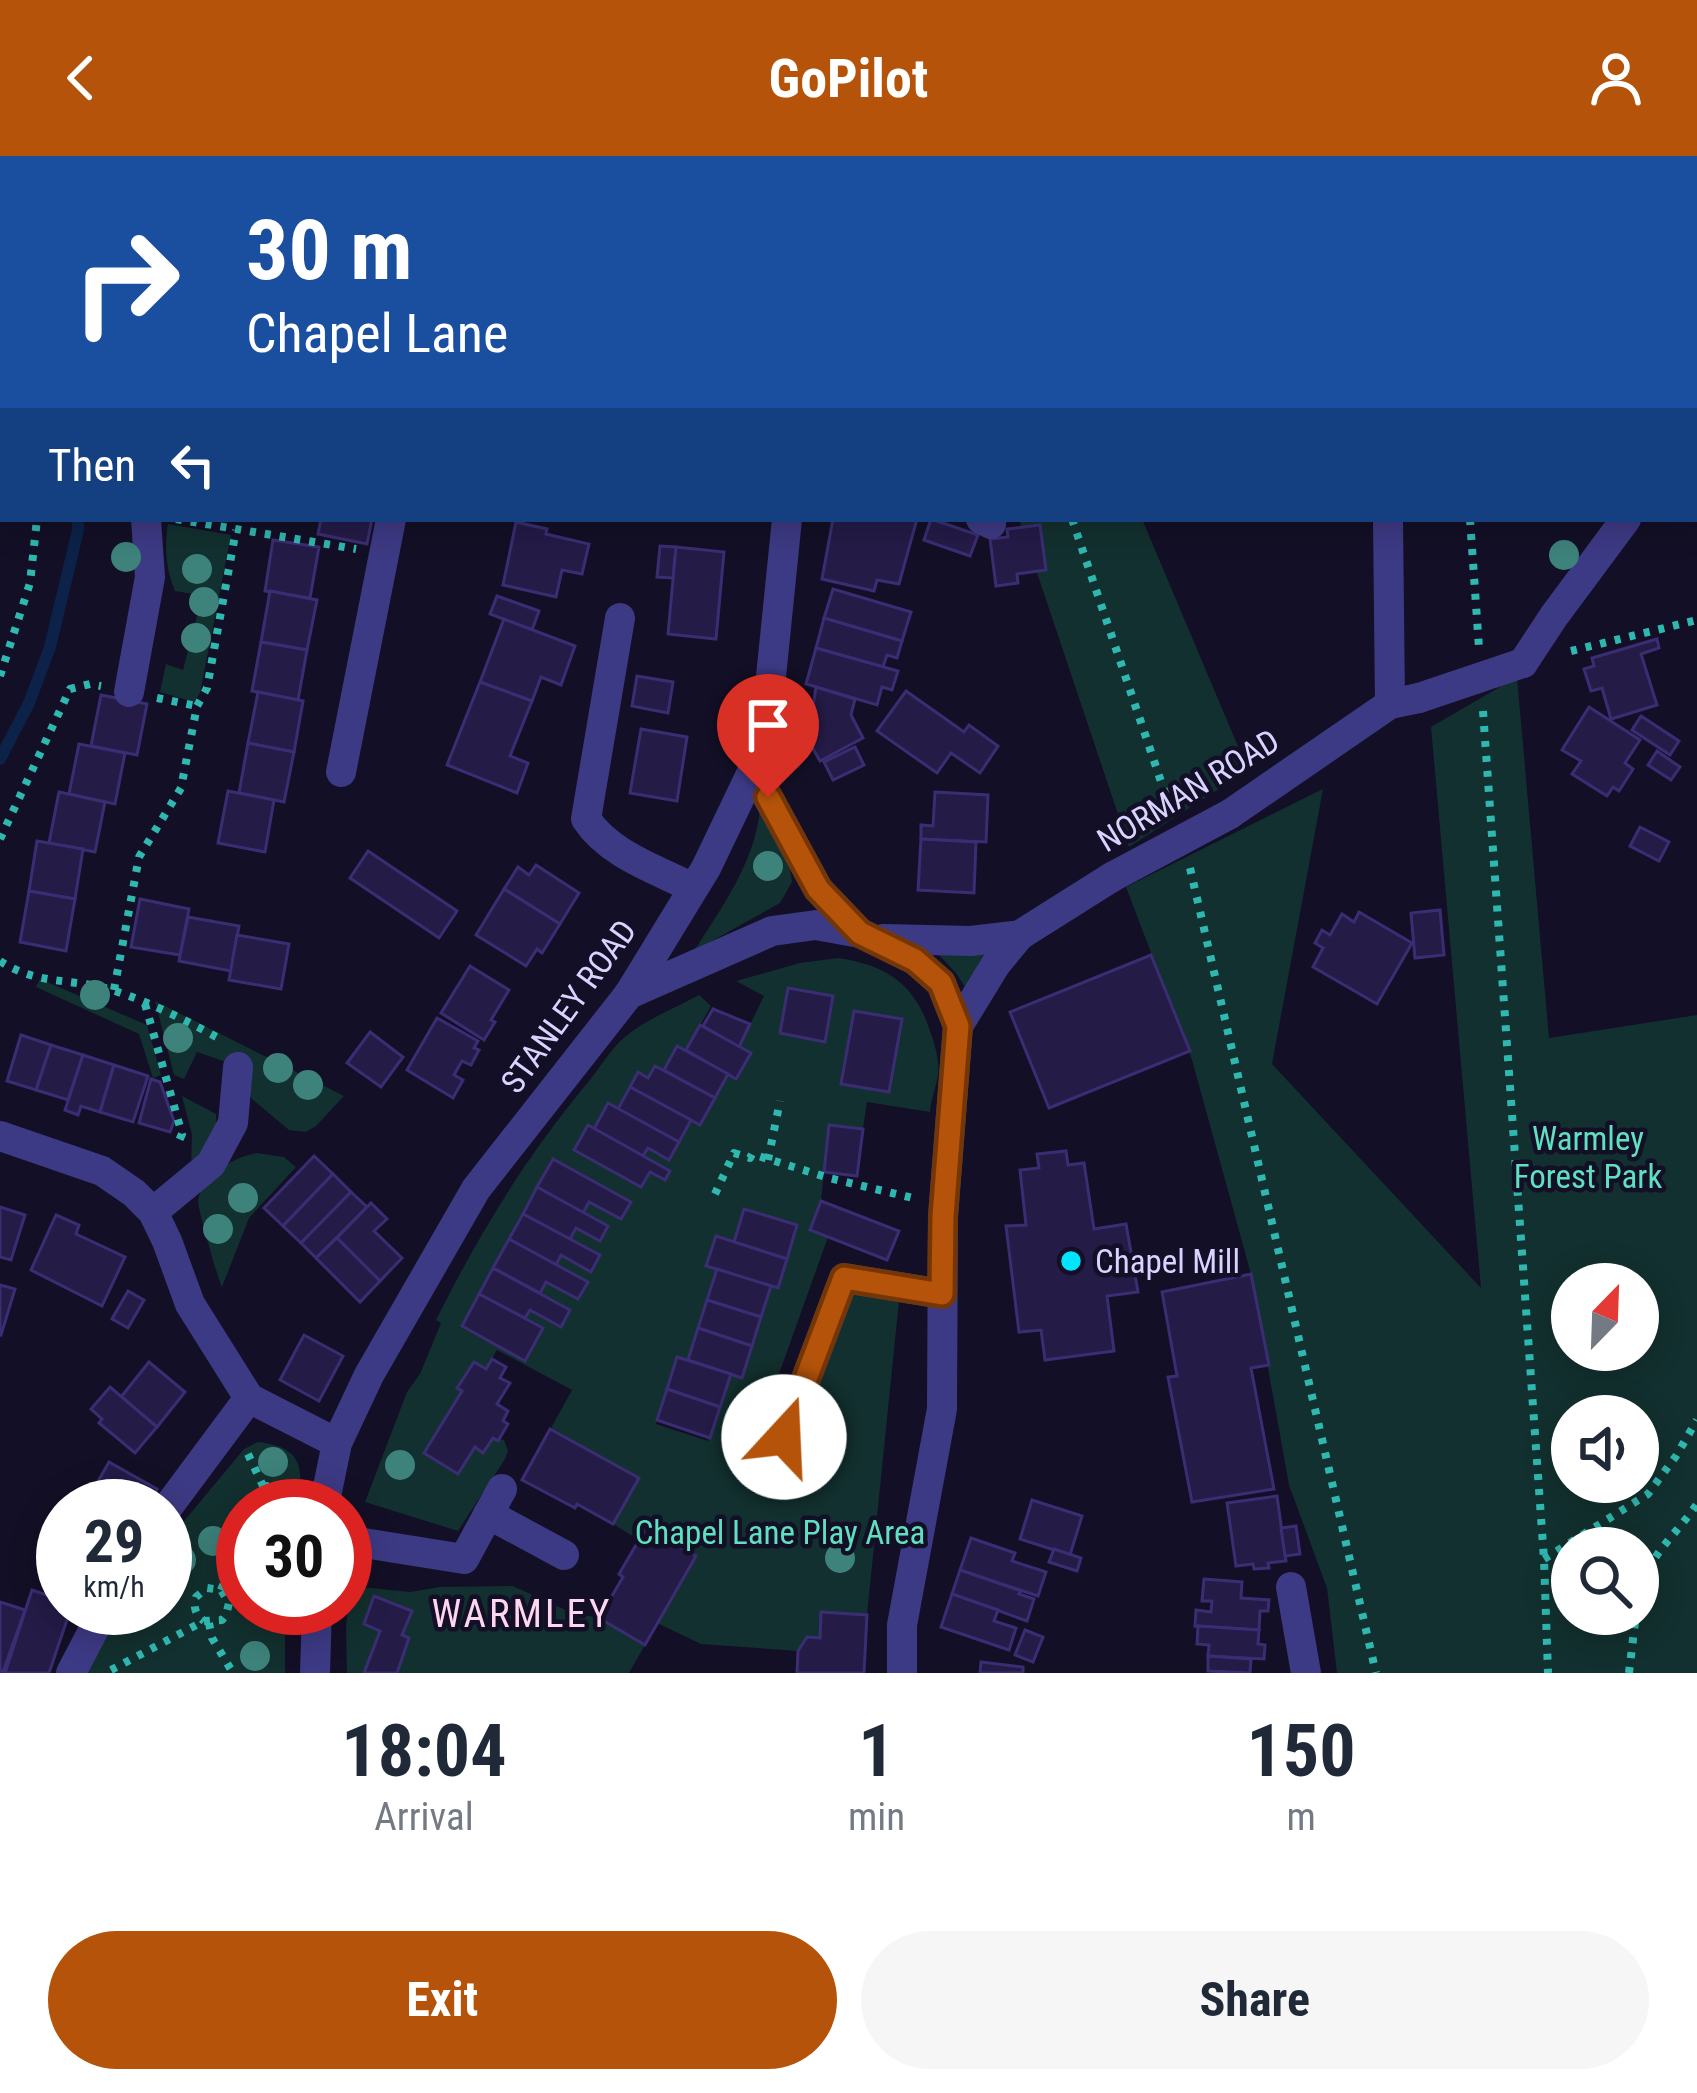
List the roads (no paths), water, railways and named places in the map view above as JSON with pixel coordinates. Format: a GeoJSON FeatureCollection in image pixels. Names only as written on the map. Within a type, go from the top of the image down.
{"type":"FeatureCollection","features":[{"type":"Feature","properties":{"kind":"street"},"geometry":{"type":"LineString","coordinates":[[129,692],[150,577],[146,522]]}},
{"type":"Feature","properties":{"kind":"street"},"geometry":{"type":"LineString","coordinates":[[341,772],[390,522]]}},
{"type":"Feature","properties":{"kind":"street","name":"STANLEY ROAD"},"geometry":{"type":"LineString","coordinates":[[330,1479],[337,1443],[369,1375],[476,1189],[629,994],[693,888],[753,770],[767,716],[787,522]]}},
{"type":"Feature","properties":{"kind":"street"},"geometry":{"type":"LineString","coordinates":[[1388,522],[1404,701]]}},
{"type":"Feature","properties":{"kind":"street","name":"NORMAN ROAD"},"geometry":{"type":"LineString","coordinates":[[958,1026],[1020,934],[1230,814],[1404,701],[1523,663],[1624,522]]}},
{"type":"Feature","properties":{"kind":"street"},"geometry":{"type":"LineString","coordinates":[[620,618],[586,819],[599,838],[693,888]]}},
{"type":"Feature","properties":{"kind":"street"},"geometry":{"type":"LineString","coordinates":[[753,770],[818,889],[867,936],[915,960],[941,983],[958,1026],[944,1206],[942,1409],[902,1625],[902,1673]]}},
{"type":"Feature","properties":{"kind":"street","name":"NORMAN ROAD"},"geometry":{"type":"LineString","coordinates":[[629,994],[772,931],[816,925],[867,936],[971,941],[1020,934]]}},
{"type":"Feature","properties":{"kind":"street"},"geometry":{"type":"LineString","coordinates":[[143,1203],[211,1164],[233,1123],[238,1067]]}},
{"type":"Feature","properties":{"kind":"street"},"geometry":{"type":"LineString","coordinates":[[0,1136],[101,1172],[143,1203],[167,1241],[190,1304],[241,1409],[337,1443]]}},
{"type":"Feature","properties":{"kind":"street"},"geometry":{"type":"LineString","coordinates":[[784,1437],[844,1278],[942,1294]]}},
{"type":"Feature","properties":{"kind":"street"},"geometry":{"type":"LineString","coordinates":[[189,1479],[241,1409]]}},
{"type":"Feature","properties":{"kind":"street"},"geometry":{"type":"LineString","coordinates":[[372,1544],[464,1559],[495,1502],[564,1555]]}},
{"type":"Feature","properties":{"kind":"street"},"geometry":{"type":"LineString","coordinates":[[1292,1587],[1306,1673]]}},
{"type":"Feature","properties":{"kind":"street"},"geometry":{"type":"LineString","coordinates":[[71,1673],[91,1635]]}},
{"type":"Feature","properties":{"kind":"street"},"geometry":{"type":"LineString","coordinates":[[315,1673],[316,1635]]}},
{"type":"Feature","properties":{"kind":"waterway"},"geometry":{"type":"LineString","coordinates":[[0,759],[29,703],[50,647],[78,522]]}},
{"type":"Feature","properties":{"kind":"place","name":"Chapel Mill"},"geometry":{"type":"Point","coordinates":[1071,1261]}},
{"type":"Feature","properties":{"kind":"district","name":"WARMLEY"},"geometry":{"type":"Point","coordinates":[522,1613]}},
{"type":"Feature","properties":{"kind":"park label","name":"Warmley Forest Park"},"geometry":{"type":"Point","coordinates":[1588,1157]}},
{"type":"Feature","properties":{"kind":"park label","name":"Chapel Lane Play Area"},"geometry":{"type":"Point","coordinates":[780,1532]}}]}
